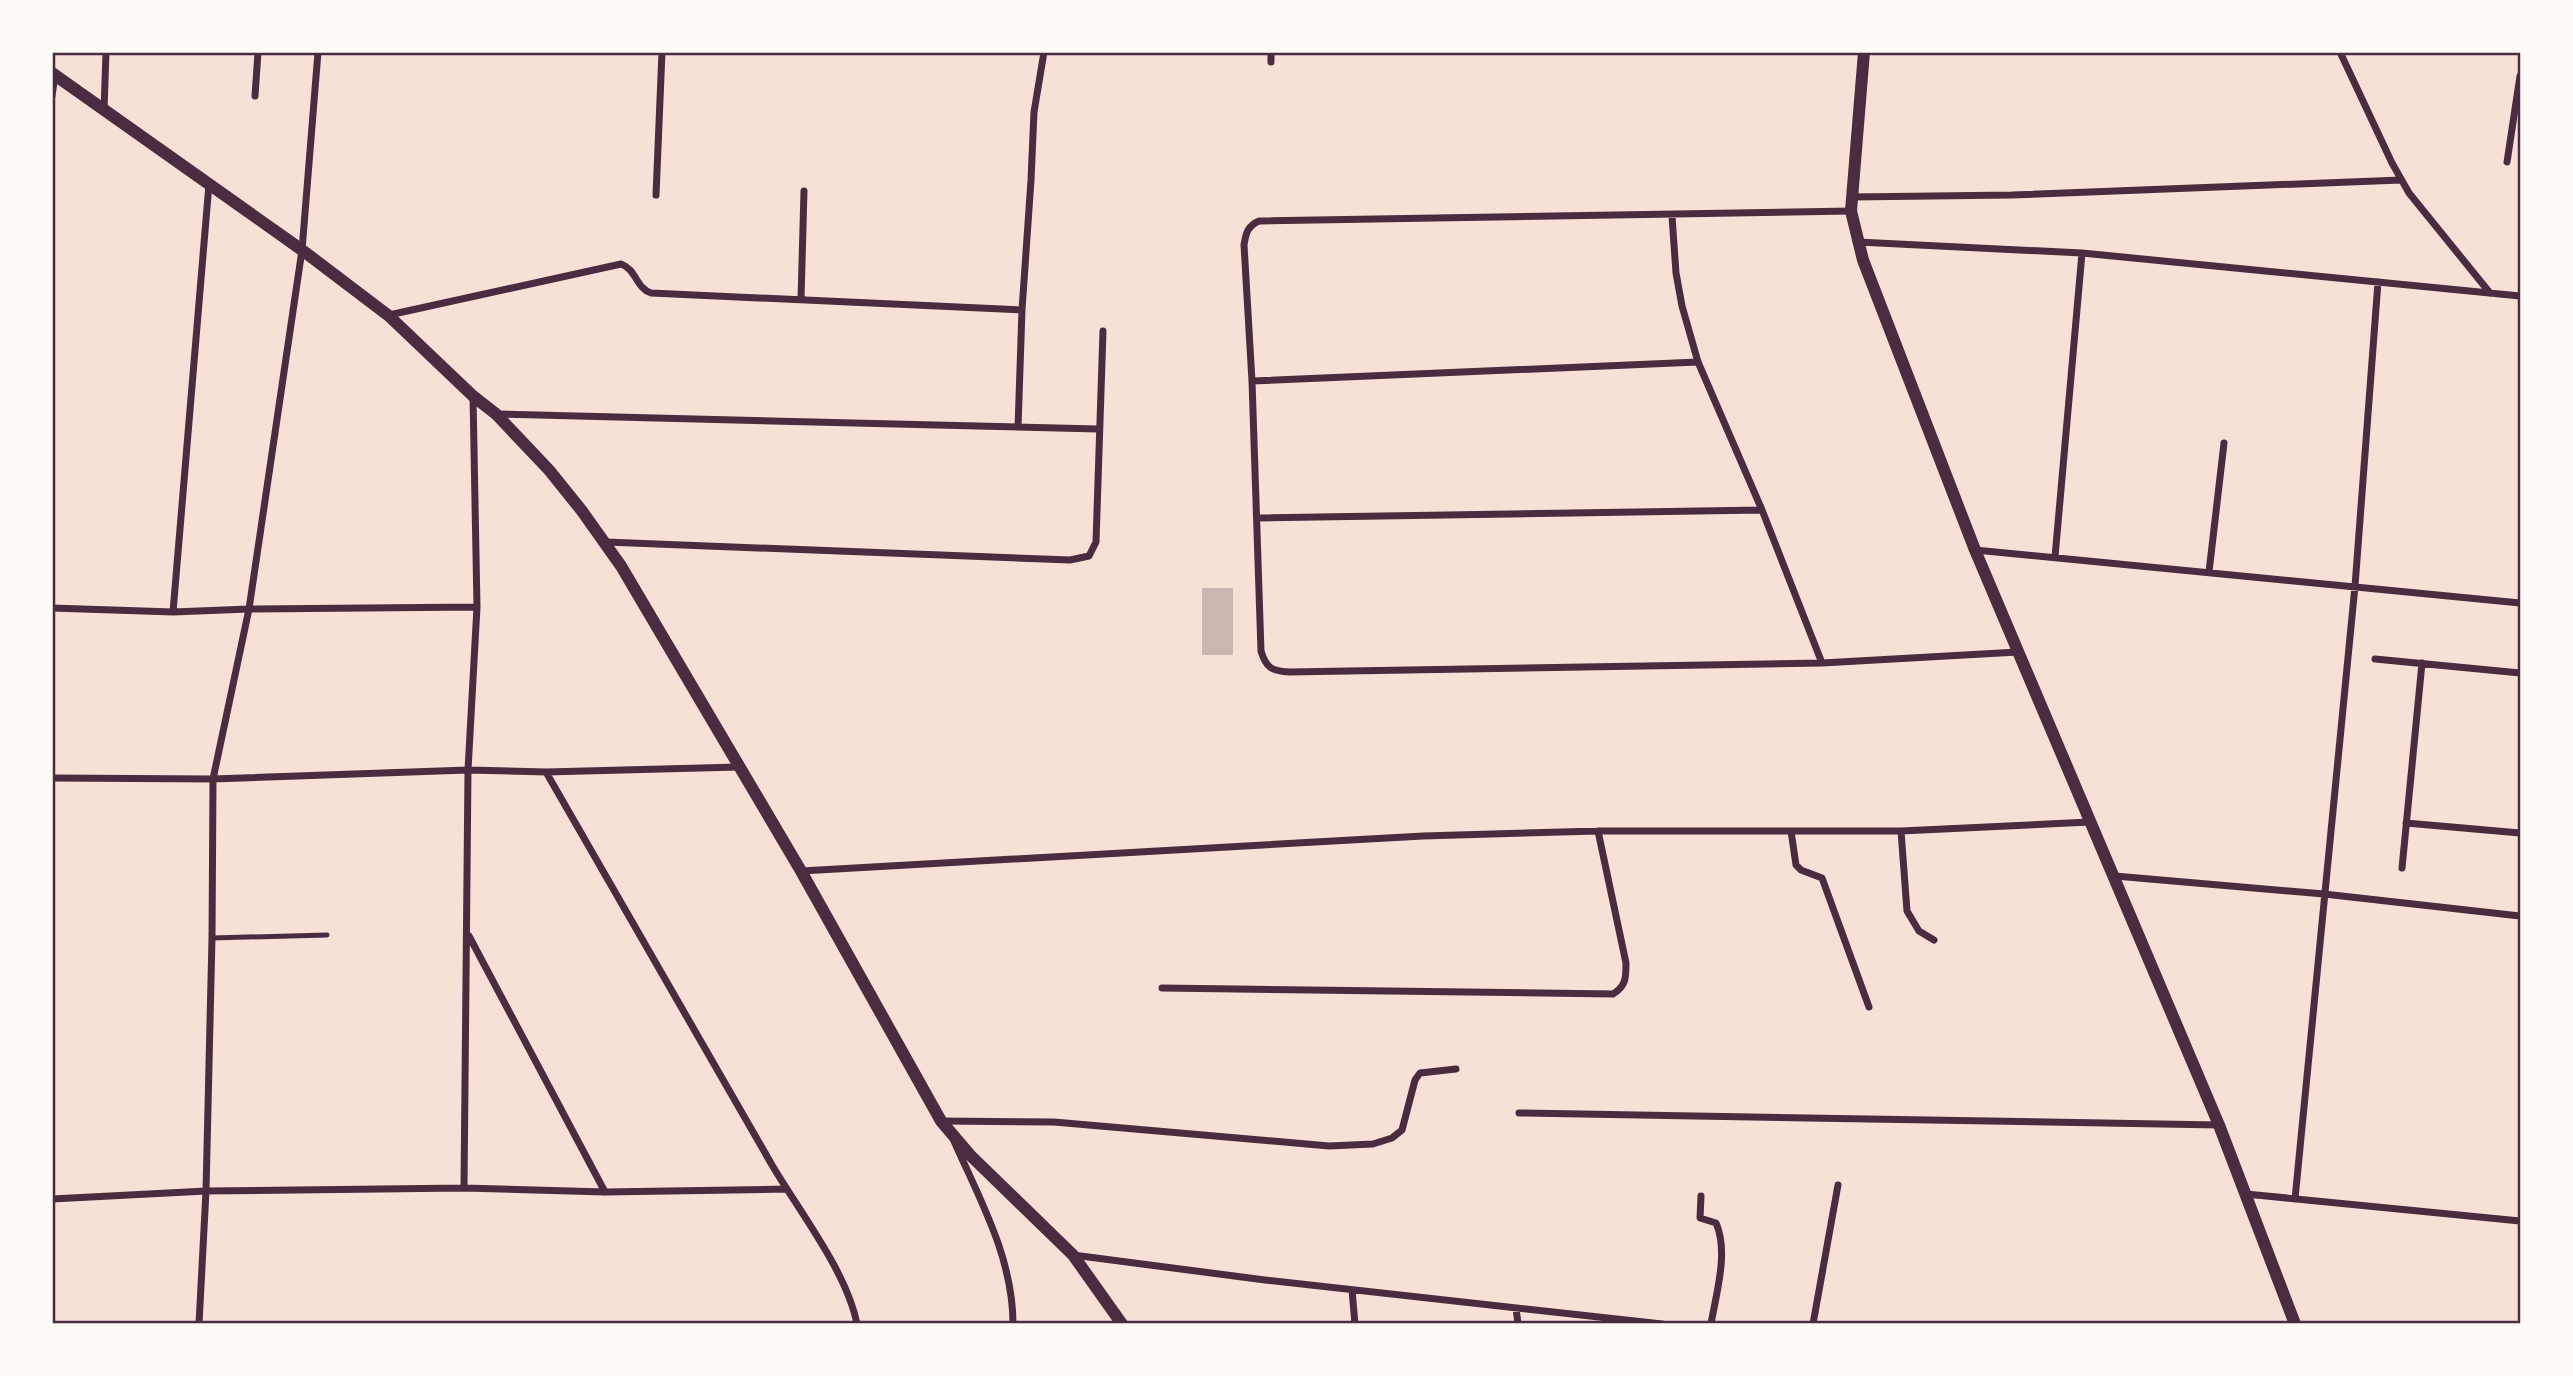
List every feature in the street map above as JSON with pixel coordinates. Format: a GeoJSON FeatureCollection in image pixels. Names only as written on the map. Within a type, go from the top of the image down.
{"type":"FeatureCollection","features":[{"type":"Feature","properties":{"kind":"street"},"geometry":{"type":"LineString","coordinates":[[104,110],[106,52]]}},
{"type":"Feature","properties":{"kind":"street"},"geometry":{"type":"LineString","coordinates":[[255,96],[258,52]]}},
{"type":"Feature","properties":{"kind":"street"},"geometry":{"type":"LineString","coordinates":[[198,1324],[206,1191],[213,779],[249,609],[302,250],[318,52]]}},
{"type":"Feature","properties":{"kind":"street"},"geometry":{"type":"LineString","coordinates":[[656,195],[662,52]]}},
{"type":"Feature","properties":{"kind":"street"},"geometry":{"type":"LineString","coordinates":[[1018,427],[1034,112],[1044,52]]}},
{"type":"Feature","properties":{"kind":"street"},"geometry":{"type":"LineString","coordinates":[[1270,62],[1271,52]]}},
{"type":"Feature","properties":{"kind":"street"},"geometry":{"type":"LineString","coordinates":[[1864,52],[1851,211],[1857,242],[1975,550],[2219,1125],[2295,1324]]}},
{"type":"Feature","properties":{"kind":"street"},"geometry":{"type":"LineString","coordinates":[[2340,52],[2401,180],[2490,293]]}},
{"type":"Feature","properties":{"kind":"street"},"geometry":{"type":"LineString","coordinates":[[54,73],[302,250],[388,316],[473,396],[496,414],[549,470],[606,542],[802,871],[942,1121],[951,1134],[1073,1255],[1122,1324]]}},
{"type":"Feature","properties":{"kind":"street"},"geometry":{"type":"LineString","coordinates":[[52,96],[54,73]]}},
{"type":"Feature","properties":{"kind":"street"},"geometry":{"type":"LineString","coordinates":[[2507,162],[2521,76]]}},
{"type":"Feature","properties":{"kind":"street"},"geometry":{"type":"LineString","coordinates":[[1852,197],[2012,195],[2401,180]]}},
{"type":"Feature","properties":{"kind":"street"},"geometry":{"type":"LineString","coordinates":[[173,612],[209,183]]}},
{"type":"Feature","properties":{"kind":"street"},"geometry":{"type":"LineString","coordinates":[[801,299],[804,191]]}},
{"type":"Feature","properties":{"kind":"street"},"geometry":{"type":"LineString","coordinates":[[1851,211],[1259,221],[1250,225],[1245,233],[1244,245],[1252,381],[1261,652],[1268,668],[1289,672],[1822,663],[2019,652]]}},
{"type":"Feature","properties":{"kind":"street"},"geometry":{"type":"LineString","coordinates":[[1672,216],[1682,306],[1698,362],[1762,510],[1822,663]]}},
{"type":"Feature","properties":{"kind":"street"},"geometry":{"type":"LineString","coordinates":[[1857,242],[2082,253],[2521,296]]}},
{"type":"Feature","properties":{"kind":"street"},"geometry":{"type":"LineString","coordinates":[[2054,557],[2082,253]]}},
{"type":"Feature","properties":{"kind":"street"},"geometry":{"type":"LineString","coordinates":[[388,316],[621,264],[631,271],[641,288],[651,293],[1022,310]]}},
{"type":"Feature","properties":{"kind":"street"},"geometry":{"type":"LineString","coordinates":[[2295,1199],[2355,586],[2378,282]]}},
{"type":"Feature","properties":{"kind":"street"},"geometry":{"type":"LineString","coordinates":[[606,542],[1081,559],[1090,556],[1096,542],[1103,331]]}},
{"type":"Feature","properties":{"kind":"street"},"geometry":{"type":"LineString","coordinates":[[1252,381],[1698,362]]}},
{"type":"Feature","properties":{"kind":"street"},"geometry":{"type":"LineString","coordinates":[[464,1188],[468,770],[477,607],[473,396]]}},
{"type":"Feature","properties":{"kind":"street"},"geometry":{"type":"LineString","coordinates":[[496,414],[1098,429]]}},
{"type":"Feature","properties":{"kind":"street"},"geometry":{"type":"LineString","coordinates":[[2209,572],[2224,443]]}},
{"type":"Feature","properties":{"kind":"street"},"geometry":{"type":"LineString","coordinates":[[1257,518],[1762,510]]}},
{"type":"Feature","properties":{"kind":"street"},"geometry":{"type":"LineString","coordinates":[[1975,550],[2521,603]]}},
{"type":"Feature","properties":{"kind":"street"},"geometry":{"type":"LineString","coordinates":[[52,608],[173,612],[477,607]]}},
{"type":"Feature","properties":{"kind":"street"},"geometry":{"type":"LineString","coordinates":[[2375,659],[2521,673]]}},
{"type":"Feature","properties":{"kind":"street"},"geometry":{"type":"LineString","coordinates":[[2402,868],[2422,663]]}},
{"type":"Feature","properties":{"kind":"street"},"geometry":{"type":"LineString","coordinates":[[52,778],[213,779],[468,770],[546,772],[739,767]]}},
{"type":"Feature","properties":{"kind":"street"},"geometry":{"type":"LineString","coordinates":[[546,772],[787,1189],[841,1277],[857,1324]]}},
{"type":"Feature","properties":{"kind":"street"},"geometry":{"type":"LineString","coordinates":[[802,871],[1423,836],[1598,831],[1901,831],[2090,822]]}},
{"type":"Feature","properties":{"kind":"street"},"geometry":{"type":"LineString","coordinates":[[2406,823],[2521,833]]}},
{"type":"Feature","properties":{"kind":"street"},"geometry":{"type":"LineString","coordinates":[[1162,988],[1613,994],[1623,988],[1626,963],[1598,831]]}},
{"type":"Feature","properties":{"kind":"street"},"geometry":{"type":"LineString","coordinates":[[1791,831],[1796,865],[1801,870],[1822,878],[1869,1007]]}},
{"type":"Feature","properties":{"kind":"street"},"geometry":{"type":"LineString","coordinates":[[1901,831],[1906,911],[1919,931],[1934,940]]}},
{"type":"Feature","properties":{"kind":"street"},"geometry":{"type":"LineString","coordinates":[[2115,876],[2324,894],[2521,916]]}},
{"type":"Feature","properties":{"kind":"street"},"geometry":{"type":"LineString","coordinates":[[468,936],[605,1192]]}},
{"type":"Feature","properties":{"kind":"street"},"geometry":{"type":"LineString","coordinates":[[942,1121],[1054,1122],[1290,1144],[1355,1147],[1383,1142],[1402,1130],[1415,1080],[1420,1073],[1456,1069]]}},
{"type":"Feature","properties":{"kind":"street"},"geometry":{"type":"LineString","coordinates":[[1519,1113],[2219,1125]]}},
{"type":"Feature","properties":{"kind":"street"},"geometry":{"type":"LineString","coordinates":[[951,1134],[1004,1257],[1011,1287],[1013,1324]]}},
{"type":"Feature","properties":{"kind":"street"},"geometry":{"type":"LineString","coordinates":[[1813,1324],[1838,1185]]}},
{"type":"Feature","properties":{"kind":"street"},"geometry":{"type":"LineString","coordinates":[[52,1199],[206,1191],[464,1188],[605,1192],[787,1189]]}},
{"type":"Feature","properties":{"kind":"street"},"geometry":{"type":"LineString","coordinates":[[2245,1194],[2521,1221]]}},
{"type":"Feature","properties":{"kind":"street"},"geometry":{"type":"LineString","coordinates":[[1701,1196],[1700,1218],[1716,1223],[1719,1234],[1720,1267],[1711,1324]]}},
{"type":"Feature","properties":{"kind":"street"},"geometry":{"type":"LineString","coordinates":[[1073,1255],[1352,1290],[1662,1324]]}},
{"type":"Feature","properties":{"kind":"street"},"geometry":{"type":"LineString","coordinates":[[1352,1290],[1355,1324]]}},
{"type":"Feature","properties":{"kind":"street"},"geometry":{"type":"LineString","coordinates":[[1517,1308],[1518,1324]]}},
{"type":"Feature","properties":{"kind":"lane"},"geometry":{"type":"LineString","coordinates":[[212,938],[327,935]]}},
{"type":"Feature","properties":{"kind":"building"},"geometry":{"type":"Polygon","coordinates":[[[1202,588],[1233,588],[1233,655],[1202,655],[1202,588]]]}}]}
